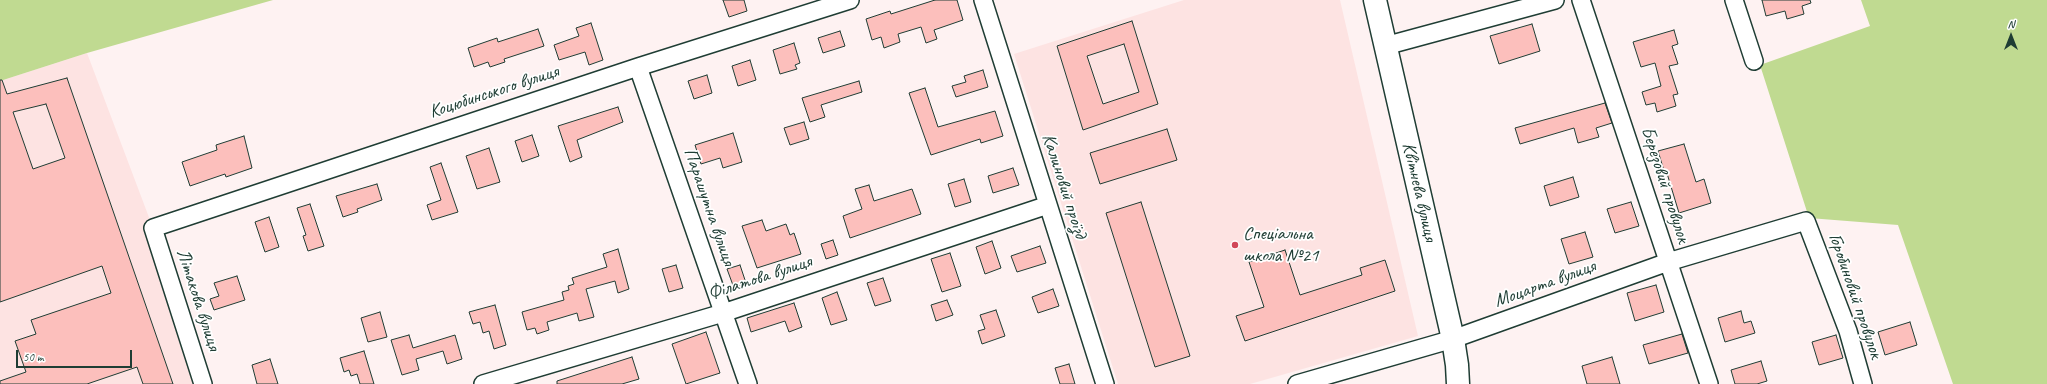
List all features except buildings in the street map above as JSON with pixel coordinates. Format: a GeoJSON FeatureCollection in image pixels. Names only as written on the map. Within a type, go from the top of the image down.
{"type":"FeatureCollection","features":[{"type":"Feature","properties":{"kind":"main road","name":"Квітнева вулиця"},"geometry":{"type":"LineString","coordinates":[[1375,0],[1453,339],[1458,384]]}},
{"type":"Feature","properties":{"kind":"street","name":"Коцюбинського вулиця"},"geometry":{"type":"LineString","coordinates":[[153,228],[638,67],[850,0]]}},
{"type":"Feature","properties":{"kind":"street","name":"Калиновий проїзд"},"geometry":{"type":"LineString","coordinates":[[983,0],[1105,384]]}},
{"type":"Feature","properties":{"kind":"street"},"geometry":{"type":"LineString","coordinates":[[1386,46],[1555,0]]}},
{"type":"Feature","properties":{"kind":"street","name":"Березовий провулок"},"geometry":{"type":"LineString","coordinates":[[1581,0],[1709,384]]}},
{"type":"Feature","properties":{"kind":"street"},"geometry":{"type":"LineString","coordinates":[[1734,0],[1754,61]]}},
{"type":"Feature","properties":{"kind":"street","name":"Парашутна вулиця"},"geometry":{"type":"LineString","coordinates":[[638,67],[748,384]]}},
{"type":"Feature","properties":{"kind":"street","name":"Філатова вулиця"},"geometry":{"type":"LineString","coordinates":[[484,384],[723,313],[1048,205]]}},
{"type":"Feature","properties":{"kind":"street","name":"Моцарта вулиця"},"geometry":{"type":"LineString","coordinates":[[1297,384],[1453,339],[1668,262],[1806,221]]}},
{"type":"Feature","properties":{"kind":"street","name":"Горобиновий провулок"},"geometry":{"type":"LineString","coordinates":[[1806,221],[1848,332],[1863,384]]}},
{"type":"Feature","properties":{"kind":"street","name":"Літакова вулиця"},"geometry":{"type":"LineString","coordinates":[[153,228],[203,384]]}},
{"type":"Feature","properties":{"kind":"shaded area","name":"Спеціальна школа №21"},"geometry":{"type":"Polygon","coordinates":[[[1184,0],[1340,0],[1418,336],[1250,384],[1118,384],[1014,54],[1184,0]]]}},
{"type":"Feature","properties":{"kind":"shaded area"},"geometry":{"type":"Polygon","coordinates":[[[87,53],[153,228],[203,384],[0,384],[0,81],[87,53]]]}},
{"type":"Feature","properties":{"kind":"green space"},"geometry":{"type":"Polygon","coordinates":[[[0,0],[273,0],[87,53],[0,81],[0,0]]]}},
{"type":"Feature","properties":{"kind":"green space"},"geometry":{"type":"Polygon","coordinates":[[[1861,0],[2047,0],[2047,384],[1953,384],[1898,225],[1809,218],[1760,65],[1870,26],[1861,0]]]}},
{"type":"Feature","properties":{"kind":"place","name":"Спеціальна школа №21"},"geometry":{"type":"Point","coordinates":[1235,245]}}]}
